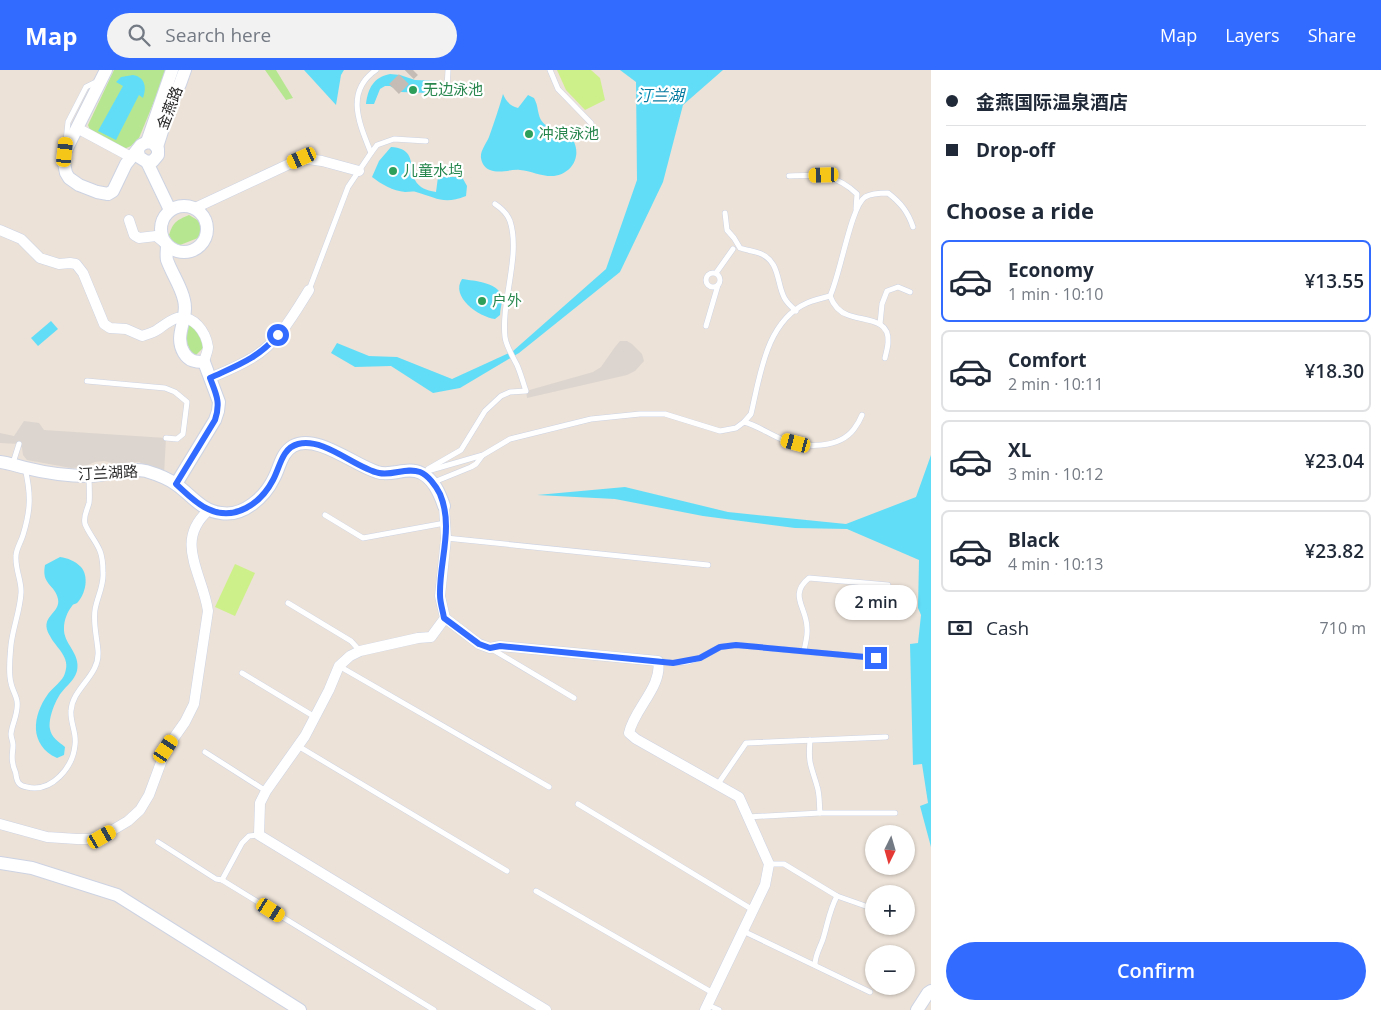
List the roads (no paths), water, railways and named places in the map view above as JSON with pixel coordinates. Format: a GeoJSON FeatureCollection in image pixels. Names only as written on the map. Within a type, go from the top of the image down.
{"type":"FeatureCollection","features":[{"type":"Feature","properties":{"kind":"street","name":"金燕路"},"geometry":{"type":"LineString","coordinates":[[76,130],[79,141],[72,153],[69,170],[71,174],[82,181],[102,189],[110,188],[117,170],[141,156],[172,70]]}},
{"type":"Feature","properties":{"kind":"street","name":"金燕路"},"geometry":{"type":"LineString","coordinates":[[105,74],[65,152],[64,163],[69,178],[79,185],[108,194],[113,191],[141,156],[171,103],[184,70]]}},
{"type":"Feature","properties":{"kind":"street"},"geometry":{"type":"LineString","coordinates":[[76,130],[141,156],[172,208]]}},
{"type":"Feature","properties":{"kind":"street"},"geometry":{"type":"LineString","coordinates":[[195,208],[302,158],[322,160],[359,171]]}},
{"type":"Feature","properties":{"kind":"street"},"geometry":{"type":"LineString","coordinates":[[129,220],[134,235],[139,238],[156,236],[167,245],[173,250],[189,252],[202,243],[206,236],[207,228],[202,213],[189,206],[172,208],[164,216],[160,230],[162,238],[167,245],[167,259],[185,301],[180,336],[181,348],[192,361],[204,362]]}},
{"type":"Feature","properties":{"kind":"street"},"geometry":{"type":"LineString","coordinates":[[0,230],[21,239],[40,258],[59,264],[76,264],[83,273],[104,324],[110,328],[126,329],[142,336],[156,331],[172,320],[179,318],[184,318],[198,325],[208,348],[204,362],[219,402],[218,411],[215,420],[176,484]]}},
{"type":"Feature","properties":{"kind":"street"},"geometry":{"type":"LineString","coordinates":[[210,378],[252,358],[266,349],[289,322],[309,290]]}},
{"type":"Feature","properties":{"kind":"street","name":"汀兰湖路"},"geometry":{"type":"LineString","coordinates":[[6,462],[25,468],[90,476],[128,470],[144,471],[176,484],[197,503],[209,510],[234,514],[260,498],[274,478],[283,456],[290,448],[298,444],[308,443],[325,448],[378,473],[391,474],[408,470],[422,473]]}},
{"type":"Feature","properties":{"kind":"street"},"geometry":{"type":"LineString","coordinates":[[422,473],[440,493],[444,506],[446,538],[440,596],[444,618],[479,644],[490,648],[500,646],[658,661],[660,669],[654,685],[631,722],[629,733],[636,740],[739,797],[769,864],[765,885],[707,1007]]}},
{"type":"Feature","properties":{"kind":"street"},"geometry":{"type":"LineString","coordinates":[[0,824],[47,837],[77,840],[88,839],[102,837],[128,821],[140,810],[166,749],[185,722],[196,694],[208,611],[207,601],[195,568],[191,548],[199,518],[209,510]]}},
{"type":"Feature","properties":{"kind":"street"},"geometry":{"type":"LineString","coordinates":[[444,618],[431,636],[360,651],[350,656],[340,666],[315,718],[260,803],[258,835],[539,1008]]}},
{"type":"Feature","properties":{"kind":"street"},"geometry":{"type":"LineString","coordinates":[[0,863],[32,868],[117,895],[300,1010]]}},
{"type":"Feature","properties":{"kind":"street"},"geometry":{"type":"LineString","coordinates":[[917,1010],[931,991]]}},
{"type":"Feature","properties":{"kind":"lane"},"geometry":{"type":"LineString","coordinates":[[371,154],[356,108],[359,89],[365,80],[376,70]]}},
{"type":"Feature","properties":{"kind":"lane"},"geometry":{"type":"LineString","coordinates":[[447,88],[448,70]]}},
{"type":"Feature","properties":{"kind":"lane"},"geometry":{"type":"LineString","coordinates":[[550,70],[558,89],[592,124]]}},
{"type":"Feature","properties":{"kind":"lane"},"geometry":{"type":"LineString","coordinates":[[65,152],[68,122],[86,87],[105,74]]}},
{"type":"Feature","properties":{"kind":"lane"},"geometry":{"type":"LineString","coordinates":[[309,290],[348,187],[377,145],[394,138],[426,141]]}},
{"type":"Feature","properties":{"kind":"lane"},"geometry":{"type":"LineString","coordinates":[[789,176],[824,175],[850,187],[864,198]]}},
{"type":"Feature","properties":{"kind":"lane"},"geometry":{"type":"LineString","coordinates":[[856,209],[864,198],[875,193],[888,193],[901,202],[908,213],[913,227]]}},
{"type":"Feature","properties":{"kind":"lane"},"geometry":{"type":"LineString","coordinates":[[422,473],[483,455],[510,439],[590,419],[640,414],[665,414],[720,431],[736,428],[750,414],[764,356],[776,331],[806,304],[830,296],[836,284],[856,209],[858,194]]}},
{"type":"Feature","properties":{"kind":"lane"},"geometry":{"type":"LineString","coordinates":[[422,473],[460,450],[484,411],[501,396],[510,392],[526,391],[518,367],[505,339],[506,304],[509,292],[512,252],[510,222],[507,215],[495,204]]}},
{"type":"Feature","properties":{"kind":"lane"},"geometry":{"type":"LineString","coordinates":[[725,213],[727,230],[740,248]]}},
{"type":"Feature","properties":{"kind":"lane"},"geometry":{"type":"LineString","coordinates":[[718,285],[711,286],[706,282],[707,277],[710,274],[716,273],[733,249],[734,238]]}},
{"type":"Feature","properties":{"kind":"lane"},"geometry":{"type":"LineString","coordinates":[[733,249],[740,248],[759,253],[766,258],[773,265],[786,300],[796,311]]}},
{"type":"Feature","properties":{"kind":"lane"},"geometry":{"type":"LineString","coordinates":[[706,326],[720,279],[716,273]]}},
{"type":"Feature","properties":{"kind":"lane"},"geometry":{"type":"LineString","coordinates":[[880,324],[882,304],[887,291],[898,287],[910,292]]}},
{"type":"Feature","properties":{"kind":"lane"},"geometry":{"type":"LineString","coordinates":[[830,296],[834,306],[847,315],[880,324],[887,334],[889,341],[885,358]]}},
{"type":"Feature","properties":{"kind":"lane"},"geometry":{"type":"LineString","coordinates":[[87,381],[165,388],[175,392],[187,402],[183,434],[177,439],[166,438]]}},
{"type":"Feature","properties":{"kind":"lane"},"geometry":{"type":"LineString","coordinates":[[750,414],[755,426]]}},
{"type":"Feature","properties":{"kind":"lane"},"geometry":{"type":"LineString","coordinates":[[744,422],[790,442],[822,444],[833,443],[844,438],[854,430],[862,416]]}},
{"type":"Feature","properties":{"kind":"lane"},"geometry":{"type":"LineString","coordinates":[[6,462],[19,444]]}},
{"type":"Feature","properties":{"kind":"lane"},"geometry":{"type":"LineString","coordinates":[[432,482],[471,467],[483,455]]}},
{"type":"Feature","properties":{"kind":"lane"},"geometry":{"type":"LineString","coordinates":[[25,468],[30,490],[28,513],[23,535],[16,551],[17,574],[22,592],[11,644],[10,681],[17,701],[16,717],[11,736],[13,743],[12,758],[16,780],[20,785],[29,788],[46,786],[68,768],[76,744],[76,734],[71,712],[73,700],[94,671],[97,661],[95,615],[102,588],[103,574],[100,552],[85,522],[85,512],[89,502],[90,476]]}},
{"type":"Feature","properties":{"kind":"lane"},"geometry":{"type":"LineString","coordinates":[[325,515],[363,538],[445,523]]}},
{"type":"Feature","properties":{"kind":"lane"},"geometry":{"type":"LineString","coordinates":[[446,538],[708,565]]}},
{"type":"Feature","properties":{"kind":"lane"},"geometry":{"type":"LineString","coordinates":[[804,652],[807,628],[799,602],[802,584],[809,578],[888,585]]}},
{"type":"Feature","properties":{"kind":"lane"},"geometry":{"type":"LineString","coordinates":[[288,603],[351,641],[360,651]]}},
{"type":"Feature","properties":{"kind":"lane"},"geometry":{"type":"LineString","coordinates":[[658,661],[687,662],[700,658],[720,647],[736,645],[876,658]]}},
{"type":"Feature","properties":{"kind":"lane"},"geometry":{"type":"LineString","coordinates":[[490,648],[574,698]]}},
{"type":"Feature","properties":{"kind":"lane"},"geometry":{"type":"LineString","coordinates":[[340,666],[549,787]]}},
{"type":"Feature","properties":{"kind":"lane"},"geometry":{"type":"LineString","coordinates":[[242,673],[315,718]]}},
{"type":"Feature","properties":{"kind":"lane"},"geometry":{"type":"LineString","coordinates":[[717,785],[746,743],[886,737]]}},
{"type":"Feature","properties":{"kind":"lane"},"geometry":{"type":"LineString","coordinates":[[810,740],[810,767],[818,786],[820,813]]}},
{"type":"Feature","properties":{"kind":"lane"},"geometry":{"type":"LineString","coordinates":[[298,746],[507,871]]}},
{"type":"Feature","properties":{"kind":"lane"},"geometry":{"type":"LineString","coordinates":[[205,752],[266,792]]}},
{"type":"Feature","properties":{"kind":"lane"},"geometry":{"type":"LineString","coordinates":[[578,804],[753,910]]}},
{"type":"Feature","properties":{"kind":"lane"},"geometry":{"type":"LineString","coordinates":[[748,817],[820,813],[895,813]]}},
{"type":"Feature","properties":{"kind":"lane"},"geometry":{"type":"LineString","coordinates":[[222,880],[242,843],[249,836],[258,835]]}},
{"type":"Feature","properties":{"kind":"lane"},"geometry":{"type":"LineString","coordinates":[[158,842],[434,1010]]}},
{"type":"Feature","properties":{"kind":"lane"},"geometry":{"type":"LineString","coordinates":[[769,864],[784,864],[837,896],[865,906]]}},
{"type":"Feature","properties":{"kind":"lane"},"geometry":{"type":"LineString","coordinates":[[536,891],[713,994]]}},
{"type":"Feature","properties":{"kind":"lane"},"geometry":{"type":"LineString","coordinates":[[815,965],[815,956],[824,937],[829,914],[837,896]]}},
{"type":"Feature","properties":{"kind":"lane"},"geometry":{"type":"LineString","coordinates":[[743,931],[865,990]]}},
{"type":"Feature","properties":{"kind":"lane"},"geometry":{"type":"LineString","coordinates":[[707,1007],[719,1010]]}},
{"type":"Feature","properties":{"kind":"water"},"geometry":{"type":"Polygon","coordinates":[[[304,70],[344,70],[341,75],[336,105],[304,70]]]}},
{"type":"Feature","properties":{"kind":"water","name":"汀兰湖"},"geometry":{"type":"Polygon","coordinates":[[[620,70],[723,70],[683,105],[663,182],[620,272],[519,353],[460,388],[433,393],[391,366],[355,367],[331,353],[337,343],[369,356],[397,357],[452,379],[513,351],[606,269],[637,180],[636,82],[620,70]]]}},
{"type":"Feature","properties":{"kind":"water","name":"无边泳池"},"geometry":{"type":"Polygon","coordinates":[[[390,74],[415,80],[441,81],[438,87],[428,87],[427,93],[401,92],[390,86],[385,86],[380,89],[374,104],[366,104],[368,93],[373,84],[384,75],[390,74]]]}},
{"type":"Feature","properties":{"kind":"water"},"geometry":{"type":"Polygon","coordinates":[[[133,75],[140,78],[144,83],[143,98],[139,95],[116,140],[98,131],[123,86],[116,82],[121,77],[133,75]]]}},
{"type":"Feature","properties":{"kind":"water","name":"冲浪泳池"},"geometry":{"type":"Polygon","coordinates":[[[503,94],[509,103],[518,108],[528,95],[534,98],[543,123],[553,129],[566,131],[571,137],[576,146],[576,158],[566,172],[550,176],[520,170],[494,171],[484,166],[481,153],[489,137],[503,94]]]}},
{"type":"Feature","properties":{"kind":"water","name":"儿童水坞"},"geometry":{"type":"Polygon","coordinates":[[[391,147],[402,149],[408,154],[417,183],[424,188],[436,192],[438,177],[462,177],[467,186],[466,196],[452,200],[441,200],[415,192],[396,190],[379,182],[372,177],[379,161],[391,147]]]}},
{"type":"Feature","properties":{"kind":"water","name":"户外"},"geometry":{"type":"Polygon","coordinates":[[[462,279],[486,283],[497,289],[502,299],[500,315],[495,319],[488,317],[468,305],[460,293],[459,286],[462,279]]]}},
{"type":"Feature","properties":{"kind":"water"},"geometry":{"type":"Polygon","coordinates":[[[51,321],[58,329],[38,346],[31,338],[51,321]]]}},
{"type":"Feature","properties":{"kind":"water"},"geometry":{"type":"Polygon","coordinates":[[[931,455],[931,847],[920,806],[928,803],[922,764],[913,765],[910,644],[918,643],[921,615],[918,608],[919,560],[847,529],[795,528],[703,516],[615,499],[537,495],[625,487],[728,512],[846,524],[916,497],[931,455]]]}},
{"type":"Feature","properties":{"kind":"water"},"geometry":{"type":"Polygon","coordinates":[[[60,557],[71,560],[81,567],[85,575],[86,584],[81,598],[70,608],[67,614],[64,628],[64,634],[77,659],[78,665],[76,674],[59,696],[51,715],[51,732],[65,747],[64,755],[57,758],[42,746],[38,738],[36,720],[50,691],[62,679],[66,667],[62,653],[47,629],[48,619],[58,604],[58,599],[45,577],[45,565],[60,557]]]}},
{"type":"Feature","properties":{"kind":"tunnel"},"geometry":{"type":"LineString","coordinates":[[394,89],[413,70]]}},
{"type":"Feature","properties":{"kind":"place","name":"无边泳池"},"geometry":{"type":"Point","coordinates":[413,90]}},
{"type":"Feature","properties":{"kind":"place","name":"冲浪泳池"},"geometry":{"type":"Point","coordinates":[529,134]}},
{"type":"Feature","properties":{"kind":"place","name":"儿童水坞"},"geometry":{"type":"Point","coordinates":[393,171]}},
{"type":"Feature","properties":{"kind":"place","name":"户外"},"geometry":{"type":"Point","coordinates":[482,301]}}]}
